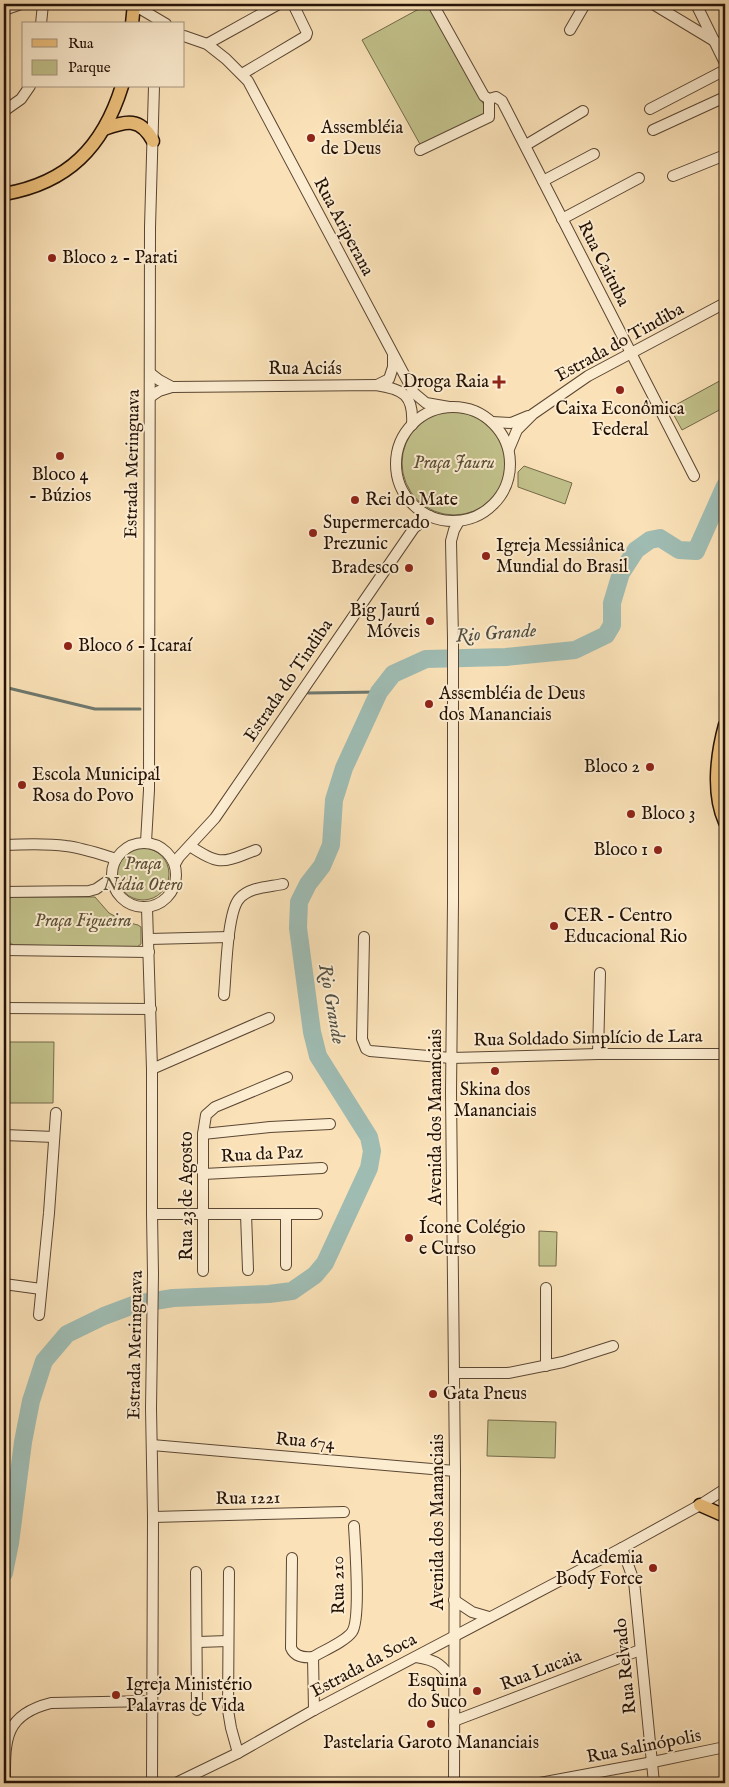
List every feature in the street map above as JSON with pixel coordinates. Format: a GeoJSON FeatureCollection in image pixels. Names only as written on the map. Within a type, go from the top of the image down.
{"type":"FeatureCollection","features":[{"type":"Feature","properties":{"kind":"main road"},"geometry":{"type":"LineString","coordinates":[[132,22],[134,4]]}},
{"type":"Feature","properties":{"kind":"main road"},"geometry":{"type":"LineString","coordinates":[[4,194],[49,182],[79,160],[104,130],[116,105],[121,88]]}},
{"type":"Feature","properties":{"kind":"main road"},"geometry":{"type":"LineString","coordinates":[[104,130],[121,123],[132,122],[141,125],[147,130],[153,141]]}},
{"type":"Feature","properties":{"kind":"main road"},"geometry":{"type":"LineString","coordinates":[[725,725],[721,740],[718,797],[725,822]]}},
{"type":"Feature","properties":{"kind":"main road"},"geometry":{"type":"LineString","coordinates":[[700,1506],[725,1516]]}},
{"type":"Feature","properties":{"kind":"street"},"geometry":{"type":"LineString","coordinates":[[4,10],[21,4]]}},
{"type":"Feature","properties":{"kind":"street"},"geometry":{"type":"LineString","coordinates":[[41,22],[43,4]]}},
{"type":"Feature","properties":{"kind":"street"},"geometry":{"type":"LineString","coordinates":[[134,4],[163,22]]}},
{"type":"Feature","properties":{"kind":"street"},"geometry":{"type":"LineString","coordinates":[[207,44],[279,4]]}},
{"type":"Feature","properties":{"kind":"street"},"geometry":{"type":"LineString","coordinates":[[242,74],[306,36],[307,33],[293,4]]}},
{"type":"Feature","properties":{"kind":"street"},"geometry":{"type":"LineString","coordinates":[[570,30],[585,4]]}},
{"type":"Feature","properties":{"kind":"street"},"geometry":{"type":"LineString","coordinates":[[653,4],[716,42]]}},
{"type":"Feature","properties":{"kind":"street"},"geometry":{"type":"LineString","coordinates":[[696,4],[725,63]]}},
{"type":"Feature","properties":{"kind":"street","name":"Rua Caituba"},"geometry":{"type":"LineString","coordinates":[[435,8],[484,96],[489,99],[496,97],[502,101],[694,476]]}},
{"type":"Feature","properties":{"kind":"street","name":"Rua Ariperana"},"geometry":{"type":"LineString","coordinates":[[185,36],[207,44],[248,81],[414,394],[433,405],[449,407]]}},
{"type":"Feature","properties":{"kind":"street"},"geometry":{"type":"LineString","coordinates":[[650,109],[725,70]]}},
{"type":"Feature","properties":{"kind":"street"},"geometry":{"type":"LineString","coordinates":[[4,111],[21,99],[29,88]]}},
{"type":"Feature","properties":{"kind":"street","name":"Estrada Meringuava"},"geometry":{"type":"LineString","coordinates":[[146,842],[149,790],[150,227],[154,88]]}},
{"type":"Feature","properties":{"kind":"street"},"geometry":{"type":"LineString","coordinates":[[653,130],[725,97]]}},
{"type":"Feature","properties":{"kind":"street"},"geometry":{"type":"LineString","coordinates":[[420,150],[489,117],[489,99]]}},
{"type":"Feature","properties":{"kind":"street"},"geometry":{"type":"LineString","coordinates":[[526,145],[583,111]]}},
{"type":"Feature","properties":{"kind":"street"},"geometry":{"type":"LineString","coordinates":[[543,181],[594,154]]}},
{"type":"Feature","properties":{"kind":"street"},"geometry":{"type":"LineString","coordinates":[[672,176],[725,156]]}},
{"type":"Feature","properties":{"kind":"street"},"geometry":{"type":"LineString","coordinates":[[562,219],[639,178]]}},
{"type":"Feature","properties":{"kind":"street","name":"Estrada do Tindiba"},"geometry":{"type":"LineString","coordinates":[[509,449],[517,430],[533,414],[588,376],[725,303]]}},
{"type":"Feature","properties":{"kind":"street"},"geometry":{"type":"LineString","coordinates":[[376,385],[389,379],[393,367],[393,356]]}},
{"type":"Feature","properties":{"kind":"street"},"geometry":{"type":"LineString","coordinates":[[150,373],[158,380],[172,387]]}},
{"type":"Feature","properties":{"kind":"street","name":"Rua Aciás"},"geometry":{"type":"LineString","coordinates":[[150,398],[159,391],[172,387],[376,385],[398,390],[409,399],[412,406],[412,424]]}},
{"type":"Feature","properties":{"kind":"street"},"geometry":{"type":"LineString","coordinates":[[449,407],[468,408],[485,416],[492,422],[502,434],[509,449],[511,466],[508,482],[501,496],[490,509],[475,517],[460,521],[434,518],[415,506],[401,487],[396,464],[401,443],[412,424],[429,413],[449,407]]}},
{"type":"Feature","properties":{"kind":"street","name":"Estrada do Tindiba"},"geometry":{"type":"LineString","coordinates":[[492,422],[511,423],[533,414]]}},
{"type":"Feature","properties":{"kind":"street"},"geometry":{"type":"LineString","coordinates":[[414,528],[415,506]]}},
{"type":"Feature","properties":{"kind":"street","name":"Estrada do Tindiba"},"geometry":{"type":"LineString","coordinates":[[175,864],[215,818],[414,528],[434,518]]}},
{"type":"Feature","properties":{"kind":"street","name":"Avenida dos Mananciais"},"geometry":{"type":"LineString","coordinates":[[434,518],[446,529],[451,541]]}},
{"type":"Feature","properties":{"kind":"street","name":"Avenida dos Mananciais"},"geometry":{"type":"LineString","coordinates":[[454,1783],[455,1471],[451,1058],[453,639],[451,541],[454,530],[460,521]]}},
{"type":"Feature","properties":{"kind":"street"},"geometry":{"type":"LineString","coordinates":[[146,842],[162,847],[168,852],[175,864],[177,876],[174,888],[168,897],[158,904],[147,908],[134,906],[123,900],[115,890],[112,868],[116,859],[124,850],[134,844],[146,842]]}},
{"type":"Feature","properties":{"kind":"street"},"geometry":{"type":"LineString","coordinates":[[4,845],[66,846],[116,859]]}},
{"type":"Feature","properties":{"kind":"street"},"geometry":{"type":"LineString","coordinates":[[168,852],[189,847],[216,861],[228,860],[256,850]]}},
{"type":"Feature","properties":{"kind":"street"},"geometry":{"type":"LineString","coordinates":[[4,892],[89,891],[96,889],[112,878]]}},
{"type":"Feature","properties":{"kind":"street"},"geometry":{"type":"LineString","coordinates":[[224,995],[229,937],[238,899],[247,893],[283,884]]}},
{"type":"Feature","properties":{"kind":"street","name":"Estrada Meringuava"},"geometry":{"type":"LineString","coordinates":[[147,908],[152,1069],[152,1783]]}},
{"type":"Feature","properties":{"kind":"street"},"geometry":{"type":"LineString","coordinates":[[149,939],[229,937]]}},
{"type":"Feature","properties":{"kind":"street","name":"Rua Soldado Simplício de Lara"},"geometry":{"type":"LineString","coordinates":[[364,937],[362,1039],[366,1048],[370,1051],[451,1058],[598,1054],[725,1054]]}},
{"type":"Feature","properties":{"kind":"street"},"geometry":{"type":"LineString","coordinates":[[4,950],[149,952]]}},
{"type":"Feature","properties":{"kind":"street"},"geometry":{"type":"LineString","coordinates":[[598,1054],[600,973]]}},
{"type":"Feature","properties":{"kind":"street"},"geometry":{"type":"LineString","coordinates":[[4,1008],[151,1009]]}},
{"type":"Feature","properties":{"kind":"street"},"geometry":{"type":"LineString","coordinates":[[152,1069],[269,1018]]}},
{"type":"Feature","properties":{"kind":"street","name":"Rua 23 de Agosto"},"geometry":{"type":"LineString","coordinates":[[203,1271],[204,1121],[206,1115],[215,1107],[287,1077]]}},
{"type":"Feature","properties":{"kind":"street"},"geometry":{"type":"LineString","coordinates":[[39,1316],[56,1113]]}},
{"type":"Feature","properties":{"kind":"street"},"geometry":{"type":"LineString","coordinates":[[204,1134],[270,1127],[330,1124]]}},
{"type":"Feature","properties":{"kind":"street"},"geometry":{"type":"LineString","coordinates":[[4,1135],[54,1138]]}},
{"type":"Feature","properties":{"kind":"street","name":"Rua da Paz"},"geometry":{"type":"LineString","coordinates":[[204,1174],[322,1168]]}},
{"type":"Feature","properties":{"kind":"street"},"geometry":{"type":"LineString","coordinates":[[152,1214],[317,1214]]}},
{"type":"Feature","properties":{"kind":"street"},"geometry":{"type":"LineString","coordinates":[[246,1214],[248,1270]]}},
{"type":"Feature","properties":{"kind":"street"},"geometry":{"type":"LineString","coordinates":[[286,1214],[286,1265]]}},
{"type":"Feature","properties":{"kind":"street"},"geometry":{"type":"LineString","coordinates":[[4,1284],[41,1289]]}},
{"type":"Feature","properties":{"kind":"street"},"geometry":{"type":"LineString","coordinates":[[546,1288],[546,1366]]}},
{"type":"Feature","properties":{"kind":"street"},"geometry":{"type":"LineString","coordinates":[[454,1373],[508,1372],[546,1366],[613,1346]]}},
{"type":"Feature","properties":{"kind":"street","name":"Rua 674"},"geometry":{"type":"LineString","coordinates":[[152,1445],[455,1471]]}},
{"type":"Feature","properties":{"kind":"street","name":"Estrada da Soca"},"geometry":{"type":"LineString","coordinates":[[176,1783],[622,1548],[700,1506],[725,1489]]}},
{"type":"Feature","properties":{"kind":"street","name":"Rua 1221"},"geometry":{"type":"LineString","coordinates":[[153,1517],[344,1512]]}},
{"type":"Feature","properties":{"kind":"street","name":"Rua 210"},"geometry":{"type":"LineString","coordinates":[[313,1657],[349,1636],[355,1627],[354,1526]]}},
{"type":"Feature","properties":{"kind":"street","name":"Rua Relvado"},"geometry":{"type":"LineString","coordinates":[[622,1548],[634,1580],[654,1783]]}},
{"type":"Feature","properties":{"kind":"street"},"geometry":{"type":"LineString","coordinates":[[292,1558],[290,1648],[295,1654],[300,1656],[313,1657],[314,1710]]}},
{"type":"Feature","properties":{"kind":"street"},"geometry":{"type":"LineString","coordinates":[[196,1572],[197,1710]]}},
{"type":"Feature","properties":{"kind":"street"},"geometry":{"type":"LineString","coordinates":[[229,1572],[229,1719],[238,1752]]}},
{"type":"Feature","properties":{"kind":"street"},"geometry":{"type":"LineString","coordinates":[[454,1600],[472,1612],[489,1617]]}},
{"type":"Feature","properties":{"kind":"street"},"geometry":{"type":"LineString","coordinates":[[198,1642],[228,1642]]}},
{"type":"Feature","properties":{"kind":"street","name":"Rua Lucaia"},"geometry":{"type":"LineString","coordinates":[[454,1721],[640,1650]]}},
{"type":"Feature","properties":{"kind":"street"},"geometry":{"type":"LineString","coordinates":[[416,1657],[429,1659],[439,1664],[447,1672],[454,1684]]}},
{"type":"Feature","properties":{"kind":"street"},"geometry":{"type":"LineString","coordinates":[[5,1783],[7,1737],[13,1725],[25,1713],[51,1702],[152,1701]]}},
{"type":"Feature","properties":{"kind":"street","name":"Rua Salinópolis"},"geometry":{"type":"LineString","coordinates":[[540,1783],[725,1747]]}},
{"type":"Feature","properties":{"kind":"green space"},"geometry":{"type":"Polygon","coordinates":[[[428,4],[488,112],[421,146],[362,40],[428,4]]]}},
{"type":"Feature","properties":{"kind":"green space"},"geometry":{"type":"Polygon","coordinates":[[[725,378],[725,407],[682,430],[670,408],[725,378]]]}},
{"type":"Feature","properties":{"kind":"green space","name":"Praça Jauru"},"geometry":{"type":"Polygon","coordinates":[[[454,411],[474,415],[491,426],[502,443],[506,463],[502,483],[491,500],[474,511],[454,515],[434,511],[417,500],[406,483],[402,463],[406,443],[417,426],[434,415],[454,411]]]}},
{"type":"Feature","properties":{"kind":"green space"},"geometry":{"type":"Polygon","coordinates":[[[524,466],[572,483],[565,504],[518,487],[518,472],[524,466]]]}},
{"type":"Feature","properties":{"kind":"green space","name":"Praça Nídia Otero"},"geometry":{"type":"Polygon","coordinates":[[[143,848],[153,850],[161,856],[167,864],[169,874],[167,884],[161,892],[153,898],[143,900],[133,898],[125,892],[119,884],[117,874],[119,864],[125,856],[133,850],[143,848]]]}},
{"type":"Feature","properties":{"kind":"green space","name":"Praça Figueira"},"geometry":{"type":"Polygon","coordinates":[[[12,897],[95,897],[109,913],[141,927],[141,944],[137,947],[14,945],[7,938],[4,927],[6,903],[12,897]]]}},
{"type":"Feature","properties":{"kind":"green space"},"geometry":{"type":"Polygon","coordinates":[[[9,1042],[54,1042],[53,1103],[9,1103],[9,1042]]]}},
{"type":"Feature","properties":{"kind":"green space"},"geometry":{"type":"Polygon","coordinates":[[[539,1231],[557,1232],[556,1266],[539,1266],[539,1231]]]}},
{"type":"Feature","properties":{"kind":"green space"},"geometry":{"type":"Polygon","coordinates":[[[488,1420],[556,1422],[555,1458],[487,1456],[488,1420]]]}},
{"type":"Feature","properties":{"kind":"waterway","name":"Rio Grande"},"geometry":{"type":"LineString","coordinates":[[4,1573],[10,1543],[23,1442],[31,1401],[44,1361],[67,1334],[104,1316],[136,1304],[173,1298],[269,1294],[292,1291],[315,1275],[325,1263],[369,1168],[372,1151],[369,1137],[318,1056],[312,1032],[298,928],[299,902],[308,884],[322,866],[331,845],[334,800],[344,768],[379,692],[393,674],[426,659],[506,657],[575,650],[606,635],[612,625],[612,603],[621,573],[636,550],[650,540],[660,538],[679,550],[696,551],[725,486]]}},
{"type":"Feature","properties":{"kind":"waterway"},"geometry":{"type":"LineString","coordinates":[[4,687],[95,709],[140,709]]}},
{"type":"Feature","properties":{"kind":"waterway"},"geometry":{"type":"LineString","coordinates":[[308,693],[379,692]]}},
{"type":"Feature","properties":{"kind":"place","name":"Assembléia de Deus"},"geometry":{"type":"Point","coordinates":[311,138]}},
{"type":"Feature","properties":{"kind":"place","name":"Bloco 2 - Parati"},"geometry":{"type":"Point","coordinates":[52,258]}},
{"type":"Feature","properties":{"kind":"place","name":"Droga Raia"},"geometry":{"type":"Point","coordinates":[499,382]}},
{"type":"Feature","properties":{"kind":"place","name":"Caixa Econômica Federal"},"geometry":{"type":"Point","coordinates":[620,390]}},
{"type":"Feature","properties":{"kind":"place","name":"Bloco 4 - Búzios"},"geometry":{"type":"Point","coordinates":[60,456]}},
{"type":"Feature","properties":{"kind":"place","name":"Rei do Mate"},"geometry":{"type":"Point","coordinates":[355,500]}},
{"type":"Feature","properties":{"kind":"place","name":"Supermercado Prezunic"},"geometry":{"type":"Point","coordinates":[313,533]}},
{"type":"Feature","properties":{"kind":"place","name":"Igreja Messiânica Mundial do Brasil"},"geometry":{"type":"Point","coordinates":[486,556]}},
{"type":"Feature","properties":{"kind":"place","name":"Bradesco"},"geometry":{"type":"Point","coordinates":[409,568]}},
{"type":"Feature","properties":{"kind":"place","name":"Big Jaurú Móveis"},"geometry":{"type":"Point","coordinates":[430,621]}},
{"type":"Feature","properties":{"kind":"place","name":"Bloco 6 - Icaraí"},"geometry":{"type":"Point","coordinates":[68,646]}},
{"type":"Feature","properties":{"kind":"place","name":"Assembléia de Deus dos Mananciais"},"geometry":{"type":"Point","coordinates":[429,704]}},
{"type":"Feature","properties":{"kind":"place","name":"Bloco 2"},"geometry":{"type":"Point","coordinates":[650,767]}},
{"type":"Feature","properties":{"kind":"place","name":"Escola Municipal Rosa do Povo"},"geometry":{"type":"Point","coordinates":[22,785]}},
{"type":"Feature","properties":{"kind":"place","name":"Bloco 3"},"geometry":{"type":"Point","coordinates":[631,814]}},
{"type":"Feature","properties":{"kind":"place","name":"Bloco 1"},"geometry":{"type":"Point","coordinates":[658,850]}},
{"type":"Feature","properties":{"kind":"place","name":"CER - Centro Educacional Rio"},"geometry":{"type":"Point","coordinates":[554,926]}},
{"type":"Feature","properties":{"kind":"place","name":"Skina dos Mananciais"},"geometry":{"type":"Point","coordinates":[495,1071]}},
{"type":"Feature","properties":{"kind":"place","name":"Ícone Colégio e Curso"},"geometry":{"type":"Point","coordinates":[409,1238]}},
{"type":"Feature","properties":{"kind":"place","name":"Gata Pneus"},"geometry":{"type":"Point","coordinates":[433,1394]}},
{"type":"Feature","properties":{"kind":"place","name":"Academia Body Force"},"geometry":{"type":"Point","coordinates":[653,1568]}},
{"type":"Feature","properties":{"kind":"place","name":"Esquina do Suco"},"geometry":{"type":"Point","coordinates":[477,1691]}},
{"type":"Feature","properties":{"kind":"place","name":"Igreja Ministério Palavras de Vida"},"geometry":{"type":"Point","coordinates":[116,1695]}},
{"type":"Feature","properties":{"kind":"place","name":"Pastelaria Garoto Mananciais"},"geometry":{"type":"Point","coordinates":[431,1724]}}]}
